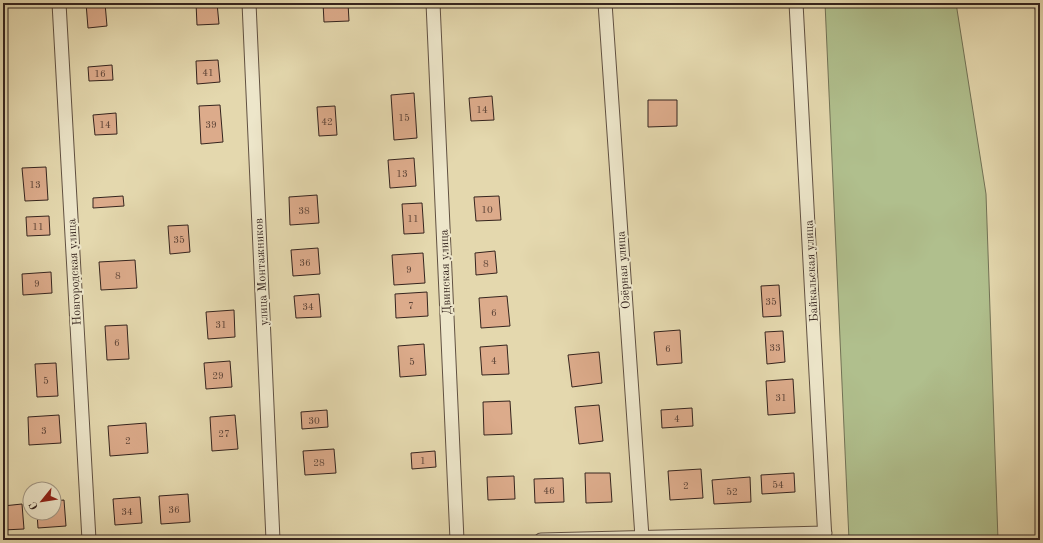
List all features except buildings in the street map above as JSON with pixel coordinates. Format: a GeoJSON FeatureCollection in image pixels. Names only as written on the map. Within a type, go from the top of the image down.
{"type":"FeatureCollection","features":[{"type":"Feature","properties":{"kind":"street","name":"Новгородская улица"},"geometry":{"type":"LineString","coordinates":[[59,3],[89,540]]}},
{"type":"Feature","properties":{"kind":"street","name":"улица Монтажников"},"geometry":{"type":"LineString","coordinates":[[250,3],[273,540]]}},
{"type":"Feature","properties":{"kind":"street","name":"Двинская улица"},"geometry":{"type":"LineString","coordinates":[[433,3],[457,540]]}},
{"type":"Feature","properties":{"kind":"street","name":"Озёрная улица"},"geometry":{"type":"LineString","coordinates":[[605,3],[642,538]]}},
{"type":"Feature","properties":{"kind":"street","name":"Байкальская улица"},"geometry":{"type":"LineString","coordinates":[[796,3],[825,536]]}},
{"type":"Feature","properties":{"kind":"street"},"geometry":{"type":"LineString","coordinates":[[540,540],[825,536]]}},
{"type":"Feature","properties":{"kind":"green space"},"geometry":{"type":"Polygon","coordinates":[[[825,3],[956,3],[986,194],[998,540],[849,540],[825,3]]]}},
{"type":"Feature","properties":{"kind":"railway"},"geometry":{"type":"LineString","coordinates":[[1036,3],[1040,93]]}}]}
